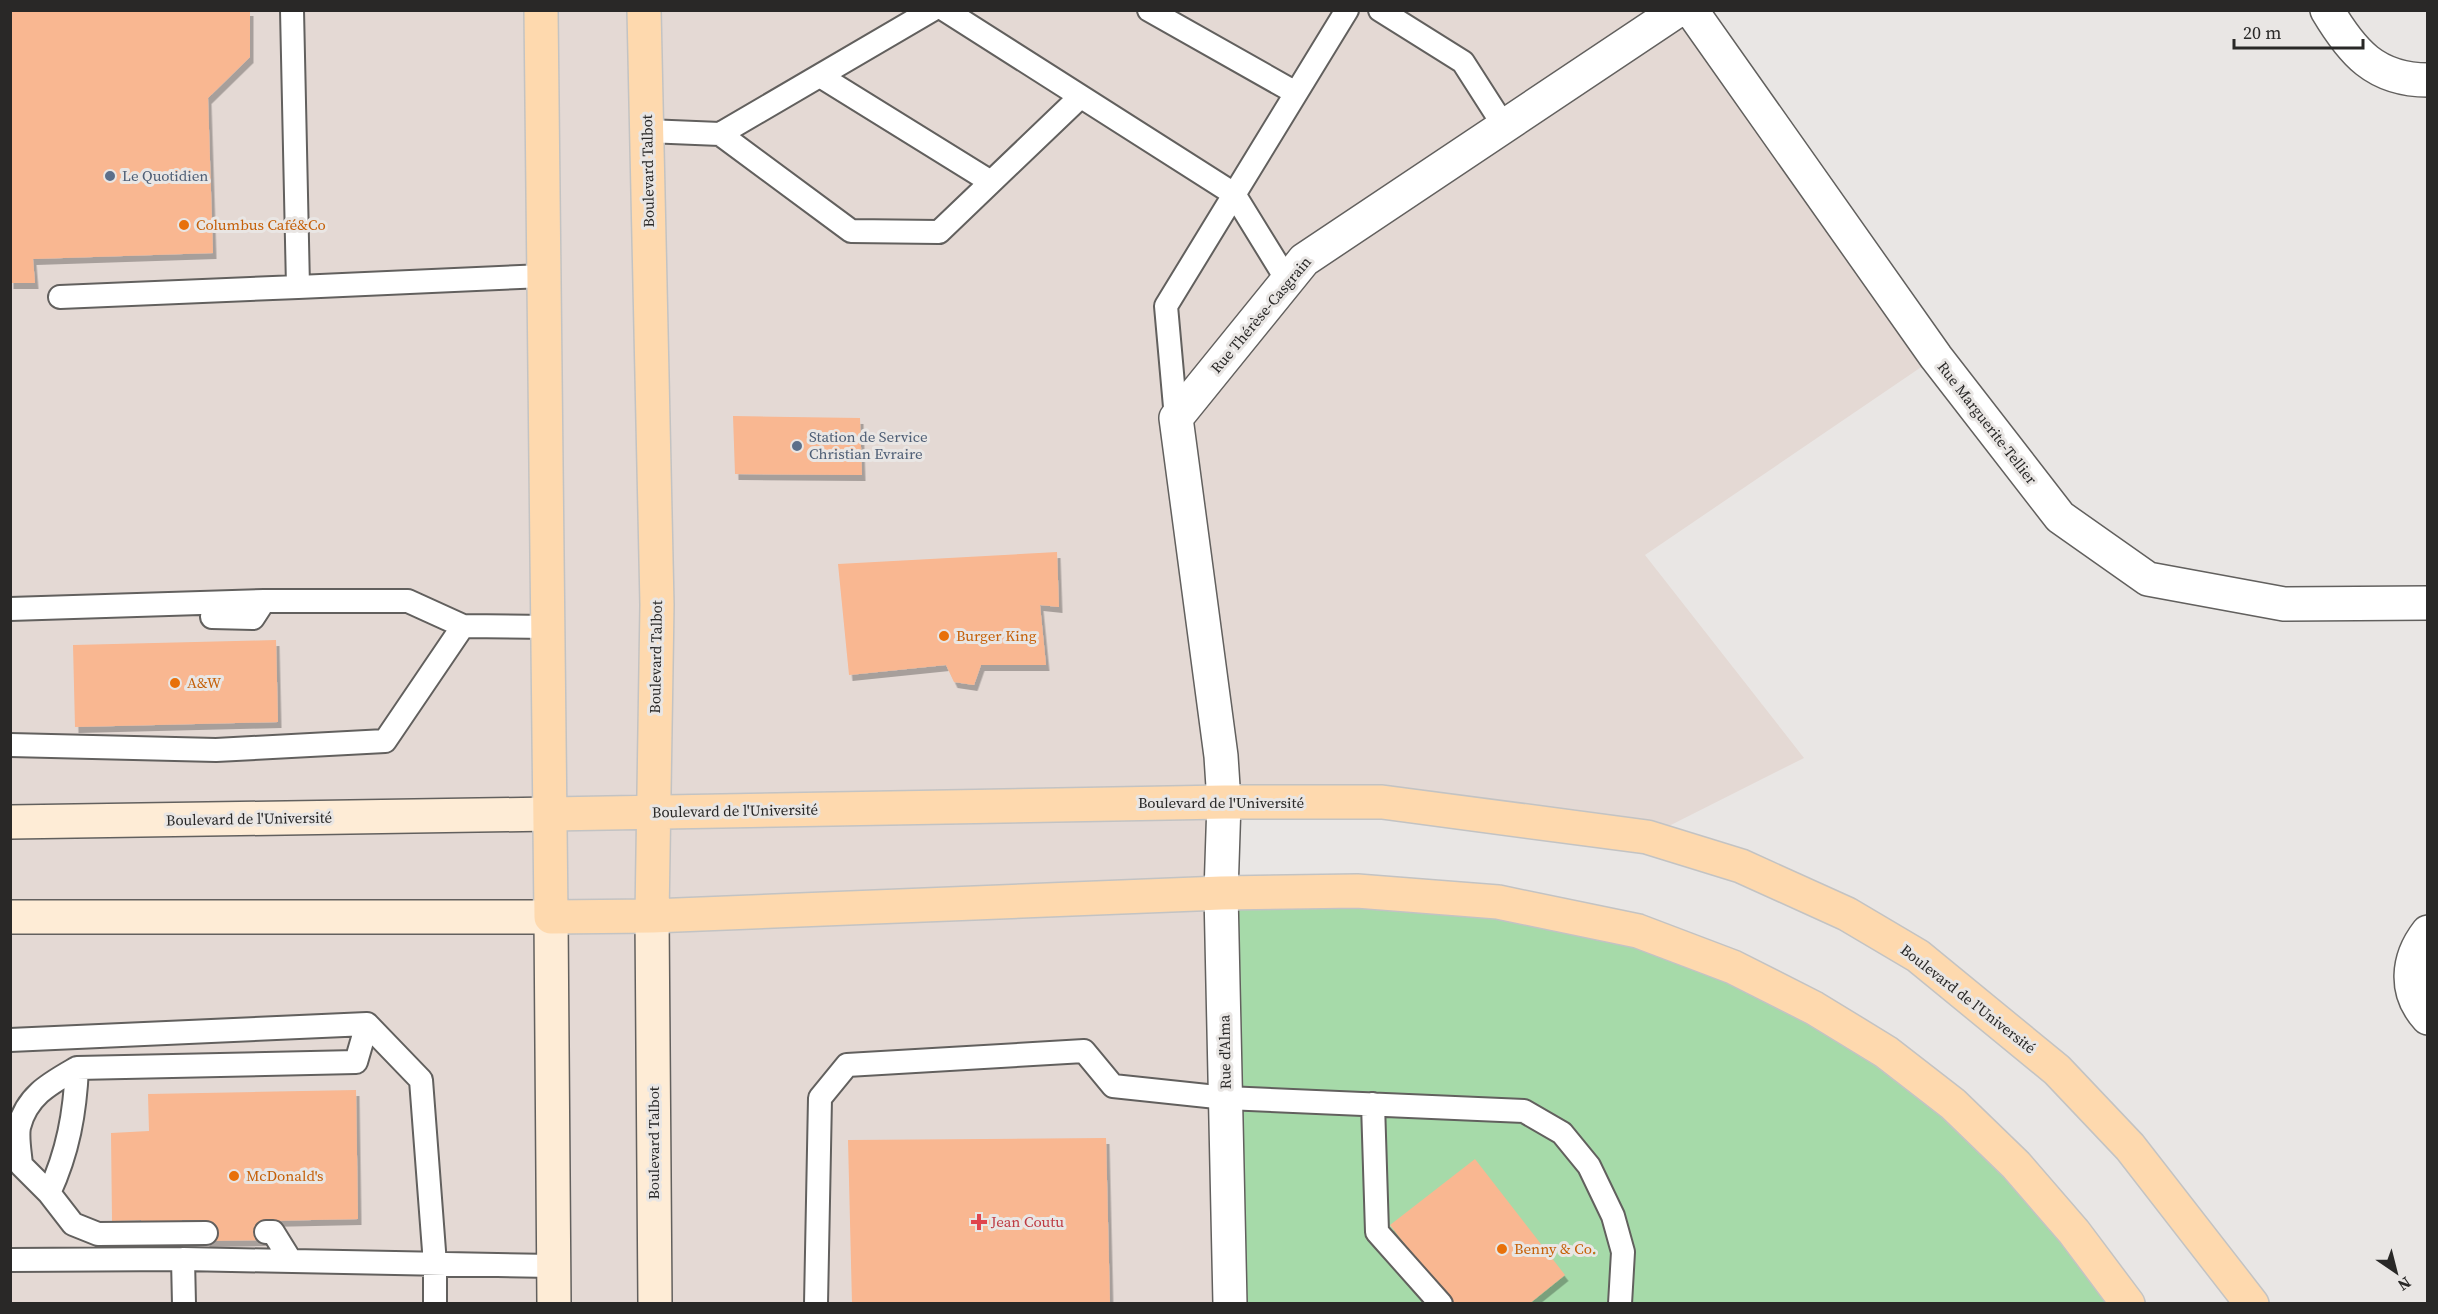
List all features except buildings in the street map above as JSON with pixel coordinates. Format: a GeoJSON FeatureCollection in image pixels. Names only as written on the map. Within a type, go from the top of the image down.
{"type":"FeatureCollection","features":[{"type":"Feature","properties":{"kind":"main road"},"geometry":{"type":"LineString","coordinates":[[541,10],[551,814],[554,1304]]}},
{"type":"Feature","properties":{"kind":"main road","name":"Boulevard Talbot"},"geometry":{"type":"LineString","coordinates":[[644,10],[657,605],[652,916],[655,1304]]}},
{"type":"Feature","properties":{"kind":"main road","name":"Boulevard de l'Université"},"geometry":{"type":"LineString","coordinates":[[10,822],[1224,802],[1382,802],[1647,837],[1741,866],[1847,914],[1918,956],[2057,1070],[2130,1147],[2252,1304]]}},
{"type":"Feature","properties":{"kind":"main road"},"geometry":{"type":"LineString","coordinates":[[10,917],[652,916],[1221,893],[1358,891],[1498,902],[1638,931],[1733,967],[1814,1008],[1886,1053],[1953,1104],[2016,1165],[2074,1232],[2128,1304]]}},
{"type":"Feature","properties":{"kind":"street","name":"Rue Thérèse-Casgrain"},"geometry":{"type":"LineString","coordinates":[[1176,418],[1304,260],[1678,10]]}},
{"type":"Feature","properties":{"kind":"street","name":"Rue Marguerite-Tellier"},"geometry":{"type":"LineString","coordinates":[[1691,10],[1936,357],[2060,517],[2148,579],[2284,604],[2427,603]]}},
{"type":"Feature","properties":{"kind":"street"},"geometry":{"type":"LineString","coordinates":[[2327,10],[2345,40],[2378,70],[2415,80],[2427,80]]}},
{"type":"Feature","properties":{"kind":"street"},"geometry":{"type":"LineString","coordinates":[[1176,418],[1221,756],[1224,802]]}},
{"type":"Feature","properties":{"kind":"street","name":"Rue d'Alma"},"geometry":{"type":"LineString","coordinates":[[1224,802],[1221,893],[1230,1304]]}},
{"type":"Feature","properties":{"kind":"street"},"geometry":{"type":"LineString","coordinates":[[2427,932],[2417,945],[2410,967],[2411,988],[2419,1009],[2427,1018]]}},
{"type":"Feature","properties":{"kind":"lane"},"geometry":{"type":"LineString","coordinates":[[292,10],[298,287]]}},
{"type":"Feature","properties":{"kind":"lane"},"geometry":{"type":"LineString","coordinates":[[647,131],[720,134],[932,10]]}},
{"type":"Feature","properties":{"kind":"lane"},"geometry":{"type":"LineString","coordinates":[[945,10],[1234,194],[1287,280]]}},
{"type":"Feature","properties":{"kind":"lane"},"geometry":{"type":"LineString","coordinates":[[1149,10],[1296,93]]}},
{"type":"Feature","properties":{"kind":"lane"},"geometry":{"type":"LineString","coordinates":[[1176,418],[1166,306],[1347,10]]}},
{"type":"Feature","properties":{"kind":"lane"},"geometry":{"type":"LineString","coordinates":[[1380,10],[1463,62],[1504,126]]}},
{"type":"Feature","properties":{"kind":"lane"},"geometry":{"type":"LineString","coordinates":[[820,76],[991,182]]}},
{"type":"Feature","properties":{"kind":"lane"},"geometry":{"type":"LineString","coordinates":[[720,134],[851,231],[939,232],[1080,96]]}},
{"type":"Feature","properties":{"kind":"lane"},"geometry":{"type":"LineString","coordinates":[[60,297],[544,276]]}},
{"type":"Feature","properties":{"kind":"lane"},"geometry":{"type":"LineString","coordinates":[[10,609],[264,601],[408,601],[463,626],[549,627]]}},
{"type":"Feature","properties":{"kind":"lane"},"geometry":{"type":"LineString","coordinates":[[10,619],[37,616],[253,618],[264,601]]}},
{"type":"Feature","properties":{"kind":"lane"},"geometry":{"type":"LineString","coordinates":[[10,745],[216,750],[385,741],[463,626]]}},
{"type":"Feature","properties":{"kind":"lane"},"geometry":{"type":"LineString","coordinates":[[10,732],[199,740],[216,750]]}},
{"type":"Feature","properties":{"kind":"lane"},"geometry":{"type":"LineString","coordinates":[[206,1233],[98,1234],[73,1224],[49,1193],[21,1165],[19,1128],[28,1106],[43,1088],[77,1068],[356,1062],[367,1024]]}},
{"type":"Feature","properties":{"kind":"lane"},"geometry":{"type":"LineString","coordinates":[[10,1040],[367,1024],[422,1080],[435,1264],[435,1304]]}},
{"type":"Feature","properties":{"kind":"lane"},"geometry":{"type":"LineString","coordinates":[[816,1304],[820,1098],[847,1065],[1084,1051],[1113,1086],[1226,1098],[1524,1111],[1562,1133],[1589,1166],[1613,1216],[1623,1252],[1620,1304]]}},
{"type":"Feature","properties":{"kind":"lane"},"geometry":{"type":"LineString","coordinates":[[49,1193],[61,1165],[75,1106],[77,1068]]}},
{"type":"Feature","properties":{"kind":"lane"},"geometry":{"type":"LineString","coordinates":[[1373,1104],[1377,1232],[1441,1304]]}},
{"type":"Feature","properties":{"kind":"lane"},"geometry":{"type":"LineString","coordinates":[[266,1232],[273,1232],[291,1261]]}},
{"type":"Feature","properties":{"kind":"lane"},"geometry":{"type":"LineString","coordinates":[[10,1260],[183,1259],[553,1266]]}},
{"type":"Feature","properties":{"kind":"lane"},"geometry":{"type":"LineString","coordinates":[[183,1259],[183,1304]]}},
{"type":"Feature","properties":{"kind":"shaded area"},"geometry":{"type":"Polygon","coordinates":[[[10,11],[1671,11],[1936,357],[1645,555],[1804,758],[1647,837],[1224,802],[1230,1303],[11,1303],[10,11]]]}},
{"type":"Feature","properties":{"kind":"green space"},"geometry":{"type":"Polygon","coordinates":[[[1221,893],[1638,931],[1886,1052],[2128,1303],[1230,1303],[1221,893]]]}},
{"type":"Feature","properties":{"kind":"place","name":"Le Quotidien"},"geometry":{"type":"Point","coordinates":[110,176]}},
{"type":"Feature","properties":{"kind":"place","name":"Columbus Café&Co"},"geometry":{"type":"Point","coordinates":[184,225]}},
{"type":"Feature","properties":{"kind":"place","name":"Station de Service Christian Evraire"},"geometry":{"type":"Point","coordinates":[797,446]}},
{"type":"Feature","properties":{"kind":"place","name":"Burger King"},"geometry":{"type":"Point","coordinates":[944,636]}},
{"type":"Feature","properties":{"kind":"place","name":"A&W"},"geometry":{"type":"Point","coordinates":[175,683]}},
{"type":"Feature","properties":{"kind":"place","name":"McDonald's"},"geometry":{"type":"Point","coordinates":[234,1176]}},
{"type":"Feature","properties":{"kind":"place","name":"Jean Coutu"},"geometry":{"type":"Point","coordinates":[979,1222]}},
{"type":"Feature","properties":{"kind":"place","name":"Benny & Co."},"geometry":{"type":"Point","coordinates":[1502,1249]}}]}
